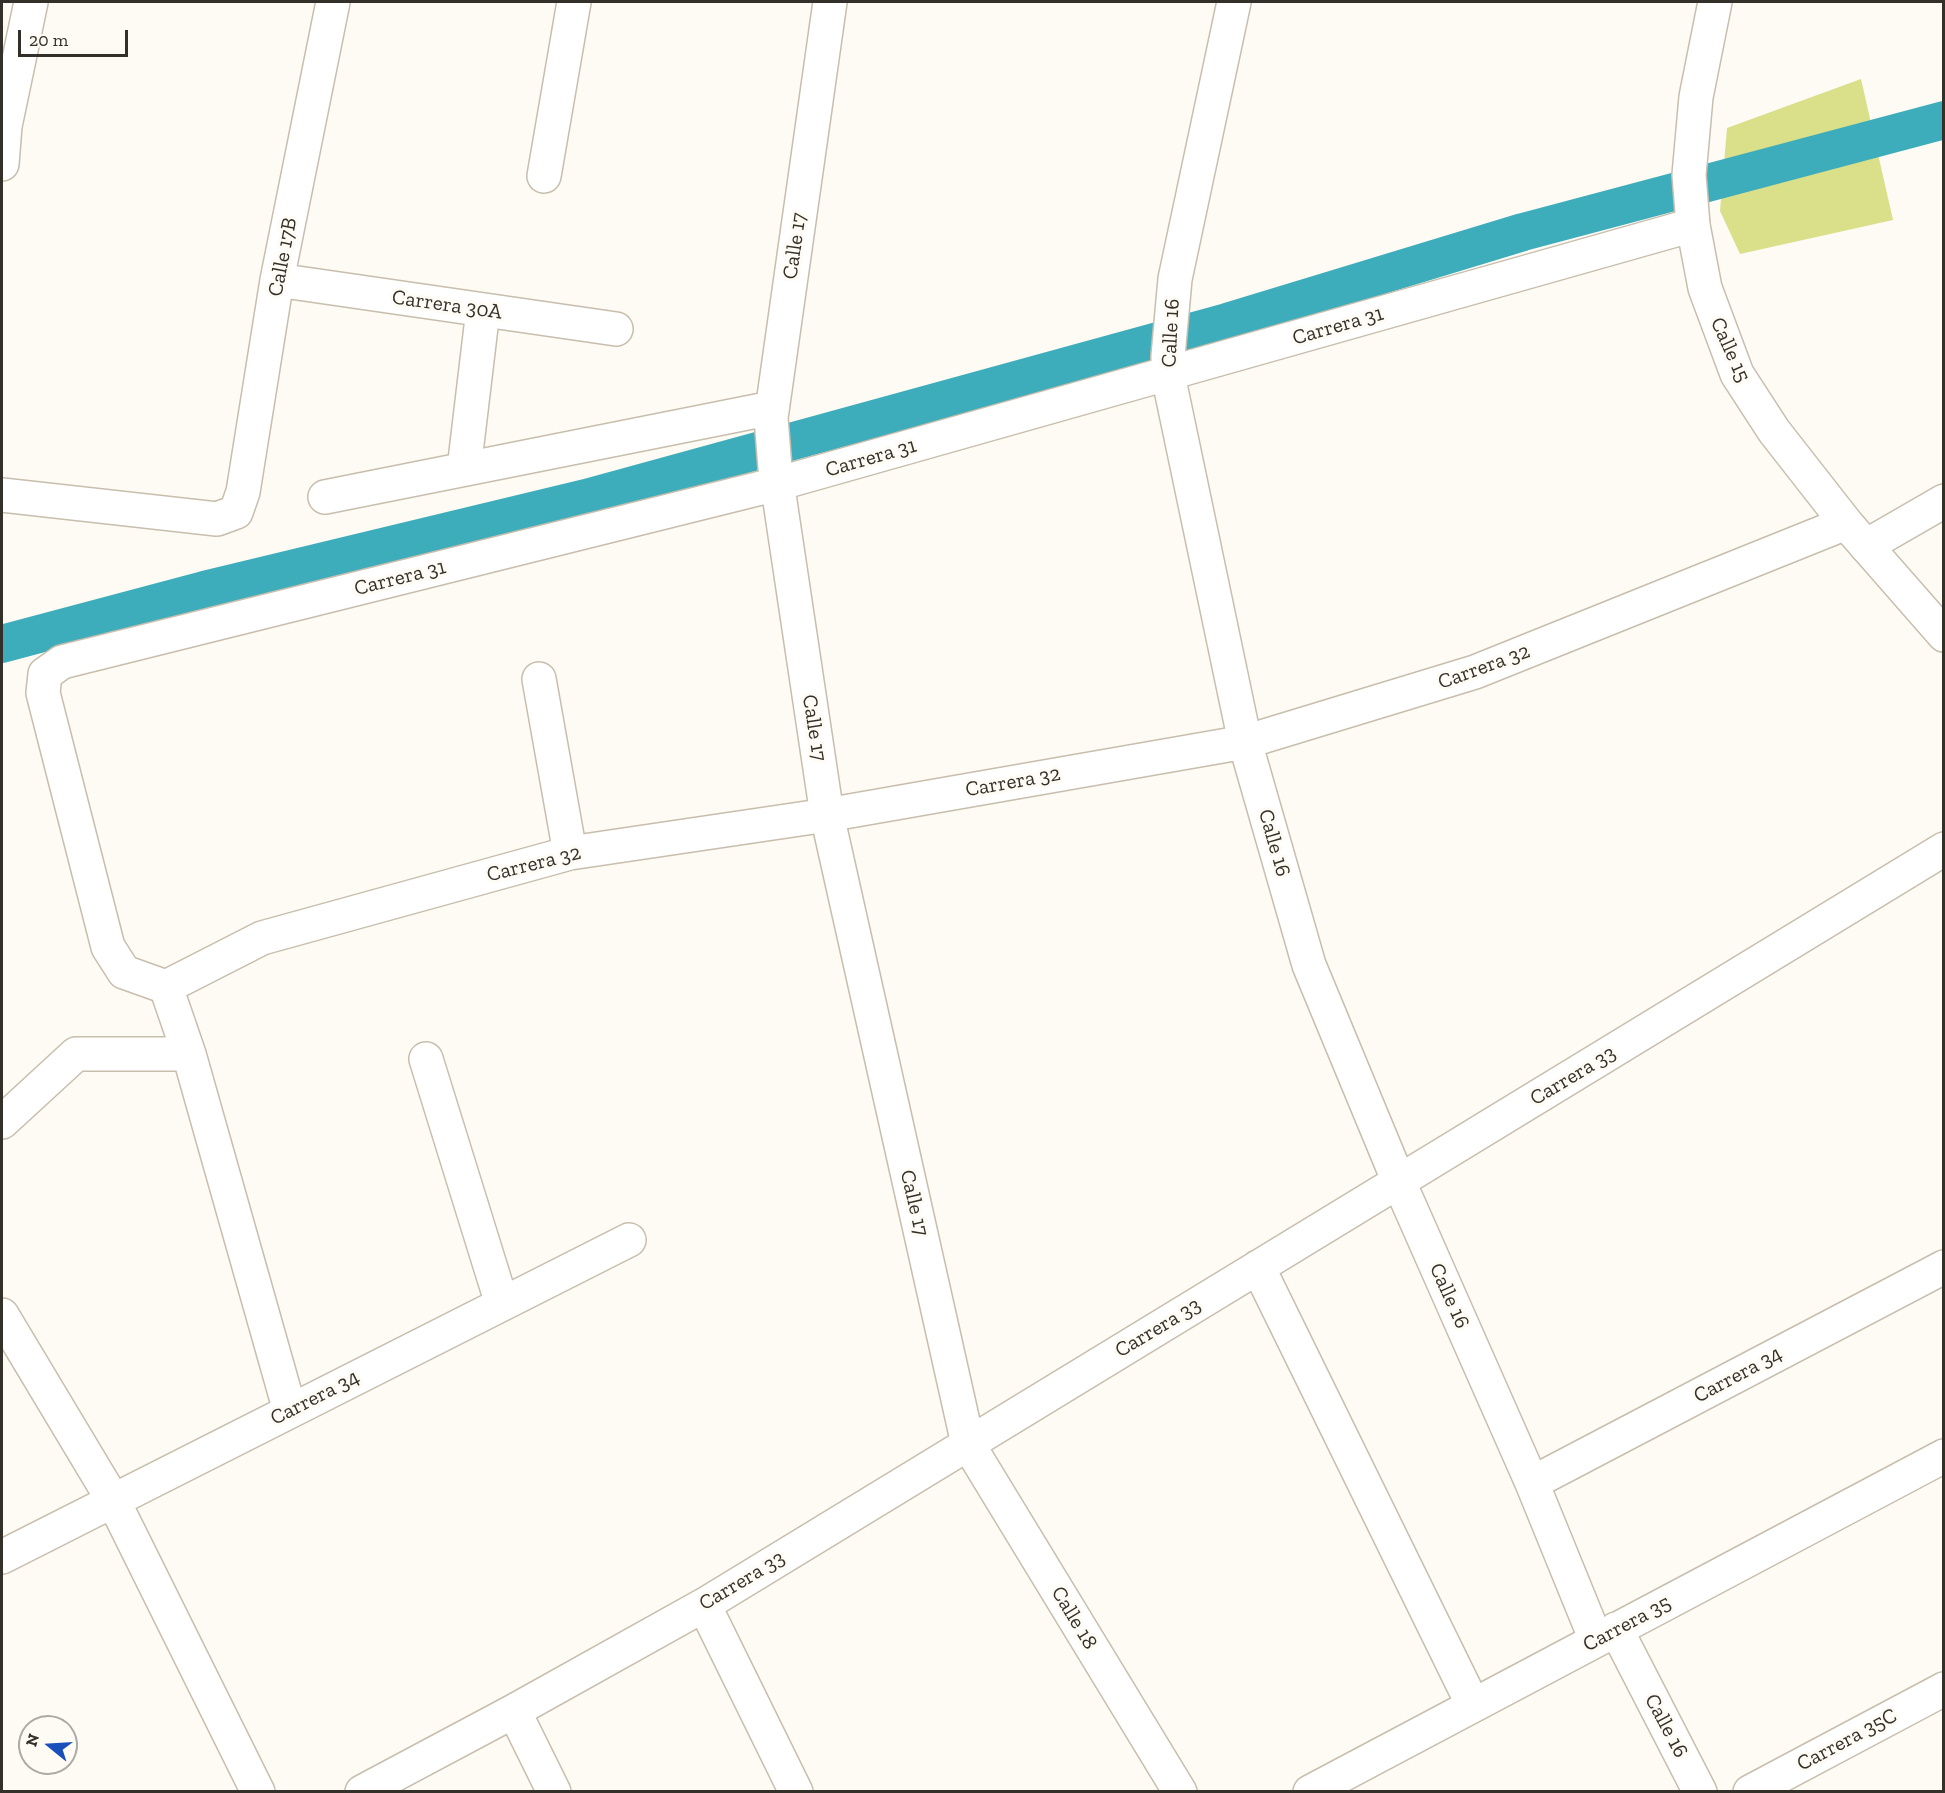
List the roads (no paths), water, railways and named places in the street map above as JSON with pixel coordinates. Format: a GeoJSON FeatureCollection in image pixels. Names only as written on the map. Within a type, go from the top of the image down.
{"type":"FeatureCollection","features":[{"type":"Feature","properties":{"kind":"street"},"geometry":{"type":"LineString","coordinates":[[2,164],[3,126],[31,2]]}},
{"type":"Feature","properties":{"kind":"street","name":"Calle 17B"},"geometry":{"type":"LineString","coordinates":[[2,495],[217,519],[236,512],[243,492],[277,280],[333,2]]}},
{"type":"Feature","properties":{"kind":"street"},"geometry":{"type":"LineString","coordinates":[[544,176],[574,2]]}},
{"type":"Feature","properties":{"kind":"street","name":"Calle 17"},"geometry":{"type":"LineString","coordinates":[[830,2],[772,413],[776,476],[827,815],[968,1444]]}},
{"type":"Feature","properties":{"kind":"street","name":"Calle 16"},"geometry":{"type":"LineString","coordinates":[[1234,2],[1175,279],[1168,365],[1245,742],[1309,965],[1399,1182],[1532,1483],[1606,1635],[1700,1791]]}},
{"type":"Feature","properties":{"kind":"street","name":"Calle 15"},"geometry":{"type":"LineString","coordinates":[[1715,2],[1696,97],[1689,175],[1692,217],[1704,288],[1737,374],[1774,431],[1856,534],[1944,635]]}},
{"type":"Feature","properties":{"kind":"street","name":"Carrera 31"},"geometry":{"type":"LineString","coordinates":[[166,987],[124,972],[108,947],[43,693],[45,674],[62,662],[776,476],[1692,217]]}},
{"type":"Feature","properties":{"kind":"street","name":"Carrera 30A"},"geometry":{"type":"LineString","coordinates":[[277,280],[616,329]]}},
{"type":"Feature","properties":{"kind":"street"},"geometry":{"type":"LineString","coordinates":[[464,469],[483,310]]}},
{"type":"Feature","properties":{"kind":"street"},"geometry":{"type":"LineString","coordinates":[[325,497],[464,469],[772,413]]}},
{"type":"Feature","properties":{"kind":"street","name":"Carrera 32"},"geometry":{"type":"LineString","coordinates":[[166,987],[262,938],[570,853],[827,815],[1245,742],[1475,672],[1944,501]]}},
{"type":"Feature","properties":{"kind":"street"},"geometry":{"type":"LineString","coordinates":[[538,679],[570,853]]}},
{"type":"Feature","properties":{"kind":"street","name":"Carrera 33"},"geometry":{"type":"LineString","coordinates":[[362,1791],[514,1711],[704,1605],[1944,849]]}},
{"type":"Feature","properties":{"kind":"street"},"geometry":{"type":"LineString","coordinates":[[166,987],[189,1054],[290,1411]]}},
{"type":"Feature","properties":{"kind":"street"},"geometry":{"type":"LineString","coordinates":[[2,1122],[76,1054],[189,1054]]}},
{"type":"Feature","properties":{"kind":"street"},"geometry":{"type":"LineString","coordinates":[[426,1059],[502,1304]]}},
{"type":"Feature","properties":{"kind":"street","name":"Carrera 34"},"geometry":{"type":"LineString","coordinates":[[2,1557],[629,1240]]}},
{"type":"Feature","properties":{"kind":"street"},"geometry":{"type":"LineString","coordinates":[[1258,1267],[1473,1705]]}},
{"type":"Feature","properties":{"kind":"street","name":"Carrera 34"},"geometry":{"type":"LineString","coordinates":[[1532,1483],[1944,1267]]}},
{"type":"Feature","properties":{"kind":"street"},"geometry":{"type":"LineString","coordinates":[[2,1315],[113,1500],[258,1791]]}},
{"type":"Feature","properties":{"kind":"street","name":"Calle 18"},"geometry":{"type":"LineString","coordinates":[[968,1444],[1180,1791]]}},
{"type":"Feature","properties":{"kind":"street","name":"Carrera 35"},"geometry":{"type":"LineString","coordinates":[[1310,1791],[1944,1456]]}},
{"type":"Feature","properties":{"kind":"street"},"geometry":{"type":"LineString","coordinates":[[704,1605],[796,1791]]}},
{"type":"Feature","properties":{"kind":"street","name":"Carrera 35C"},"geometry":{"type":"LineString","coordinates":[[1750,1791],[1944,1689]]}},
{"type":"Feature","properties":{"kind":"street"},"geometry":{"type":"LineString","coordinates":[[514,1711],[554,1791]]}},
{"type":"Feature","properties":{"kind":"waterway"},"geometry":{"type":"LineString","coordinates":[[2,644],[204,590],[586,498],[1227,322],[1523,232],[1944,120]]}}]}
